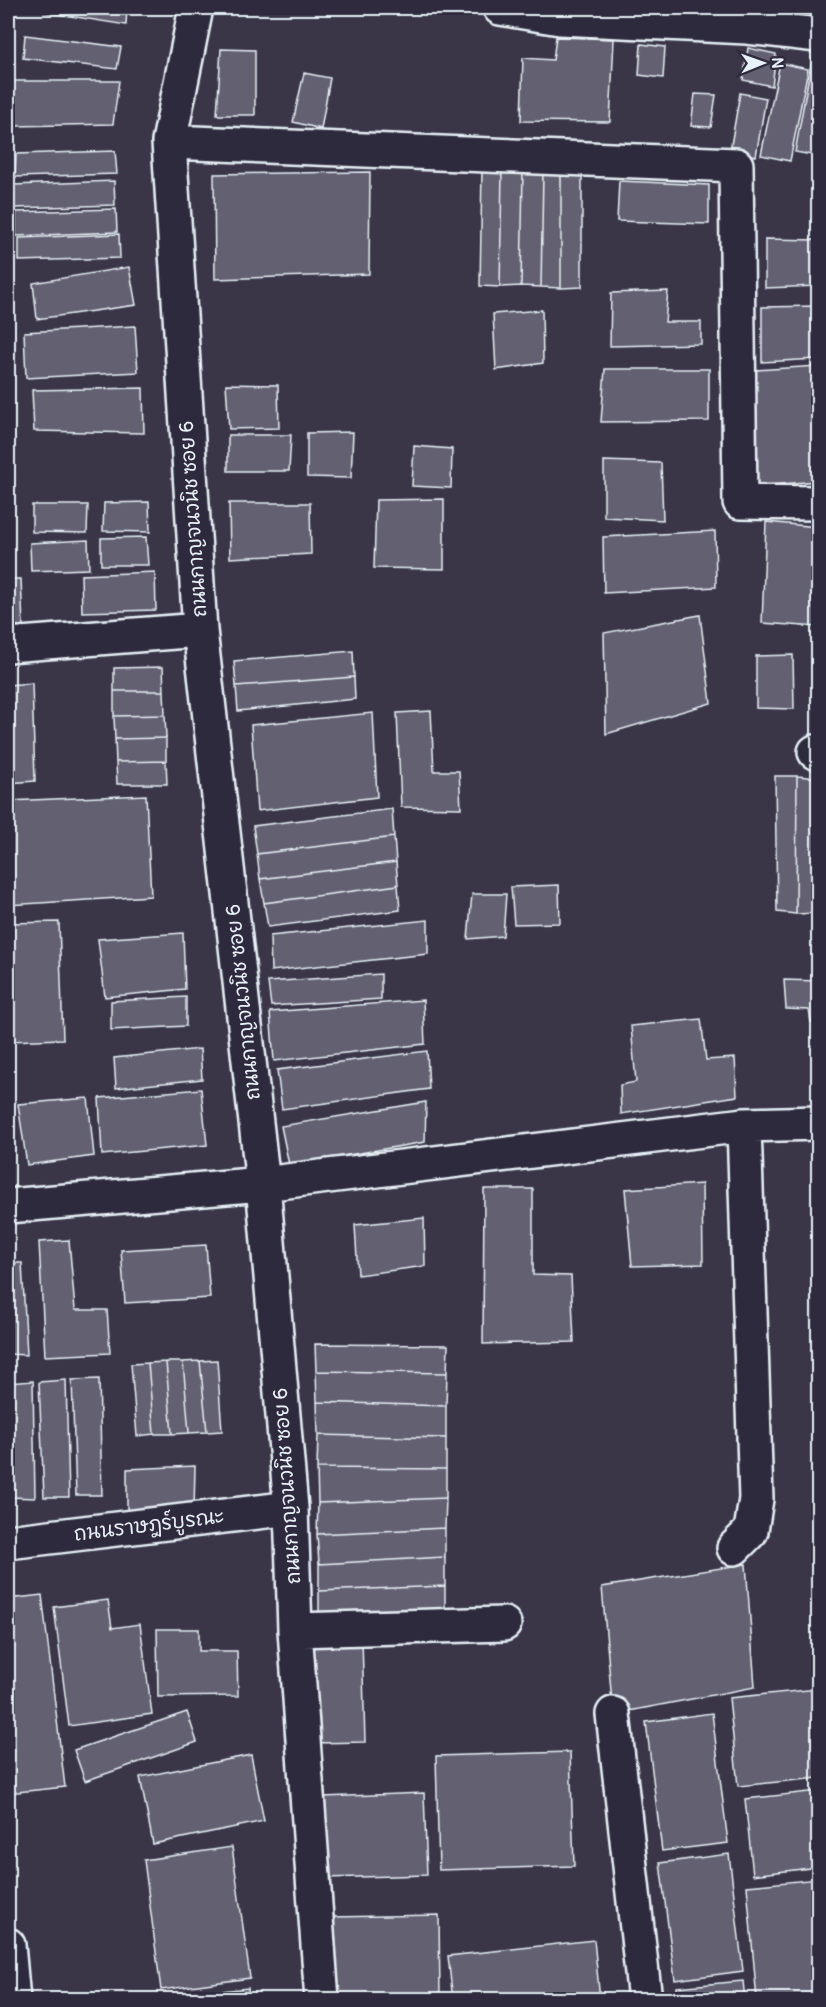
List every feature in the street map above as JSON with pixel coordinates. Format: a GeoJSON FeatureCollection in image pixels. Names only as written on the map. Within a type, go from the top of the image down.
{"type":"FeatureCollection","features":[{"type":"Feature","properties":{"kind":"street","name":"ถนนกาญจนวนิช ซอย 6"},"geometry":{"type":"LineString","coordinates":[[196,8],[170,142],[201,630],[263,1184],[291,1508],[295,1630],[322,2000]]}},
{"type":"Feature","properties":{"kind":"street"},"geometry":{"type":"LineString","coordinates":[[500,8],[560,18],[747,27],[819,35]]}},
{"type":"Feature","properties":{"kind":"street"},"geometry":{"type":"LineString","coordinates":[[170,142],[736,165],[740,502],[819,502]]}},
{"type":"Feature","properties":{"kind":"street"},"geometry":{"type":"LineString","coordinates":[[8,645],[201,630]]}},
{"type":"Feature","properties":{"kind":"street"},"geometry":{"type":"LineString","coordinates":[[8,1206],[263,1184],[744,1125],[819,1123]]}},
{"type":"Feature","properties":{"kind":"street"},"geometry":{"type":"LineString","coordinates":[[734,1548],[751,1531],[756,1499],[744,1125]]}},
{"type":"Feature","properties":{"kind":"street","name":"ถนนราษฎร์บูรณะ"},"geometry":{"type":"LineString","coordinates":[[8,1542],[291,1508]]}},
{"type":"Feature","properties":{"kind":"street"},"geometry":{"type":"LineString","coordinates":[[295,1630],[504,1624]]}},
{"type":"Feature","properties":{"kind":"street"},"geometry":{"type":"LineString","coordinates":[[613,1714],[645,2000]]}},
{"type":"Feature","properties":{"kind":"street"},"geometry":{"type":"LineString","coordinates":[[8,1945],[13,2000]]}},
{"type":"Feature","properties":{"kind":"building"},"geometry":{"type":"Polygon","coordinates":[[[45,8],[127,8],[126,25],[44,12],[45,8]]]}},
{"type":"Feature","properties":{"kind":"building"},"geometry":{"type":"Polygon","coordinates":[[[732,8],[790,8],[788,24],[730,18],[732,8]]]}},
{"type":"Feature","properties":{"kind":"building"},"geometry":{"type":"Polygon","coordinates":[[[25,35],[121,47],[117,69],[23,58],[25,35]]]}},
{"type":"Feature","properties":{"kind":"building"},"geometry":{"type":"Polygon","coordinates":[[[556,37],[614,39],[610,122],[521,121],[523,58],[553,60],[556,37]]]}},
{"type":"Feature","properties":{"kind":"building"},"geometry":{"type":"Polygon","coordinates":[[[641,44],[665,47],[663,78],[639,75],[641,44]]]}},
{"type":"Feature","properties":{"kind":"building"},"geometry":{"type":"Polygon","coordinates":[[[748,48],[776,54],[772,86],[743,80],[748,48]]]}},
{"type":"Feature","properties":{"kind":"building"},"geometry":{"type":"Polygon","coordinates":[[[221,49],[255,50],[255,115],[217,115],[221,49]]]}},
{"type":"Feature","properties":{"kind":"building"},"geometry":{"type":"Polygon","coordinates":[[[813,53],[818,54],[818,156],[795,152],[813,53]]]}},
{"type":"Feature","properties":{"kind":"building"},"geometry":{"type":"Polygon","coordinates":[[[780,63],[808,69],[790,161],[761,155],[780,63]]]}},
{"type":"Feature","properties":{"kind":"building"},"geometry":{"type":"Polygon","coordinates":[[[304,73],[330,78],[321,129],[293,122],[304,73]]]}},
{"type":"Feature","properties":{"kind":"building"},"geometry":{"type":"Polygon","coordinates":[[[14,81],[119,81],[113,124],[14,126],[14,81]]]}},
{"type":"Feature","properties":{"kind":"building"},"geometry":{"type":"Polygon","coordinates":[[[740,93],[766,98],[756,156],[730,151],[740,93]]]}},
{"type":"Feature","properties":{"kind":"building"},"geometry":{"type":"Polygon","coordinates":[[[695,94],[716,95],[711,127],[691,126],[695,94]]]}},
{"type":"Feature","properties":{"kind":"building"},"geometry":{"type":"Polygon","coordinates":[[[115,151],[117,174],[15,177],[16,154],[115,151]]]}},
{"type":"Feature","properties":{"kind":"building"},"geometry":{"type":"Polygon","coordinates":[[[482,169],[502,170],[500,287],[480,286],[482,169]]]}},
{"type":"Feature","properties":{"kind":"building"},"geometry":{"type":"Polygon","coordinates":[[[502,170],[523,171],[521,286],[500,287],[502,170]]]}},
{"type":"Feature","properties":{"kind":"building"},"geometry":{"type":"Polygon","coordinates":[[[523,171],[543,172],[541,287],[521,286],[523,171]]]}},
{"type":"Feature","properties":{"kind":"building"},"geometry":{"type":"Polygon","coordinates":[[[370,172],[369,274],[215,279],[214,174],[370,172]]]}},
{"type":"Feature","properties":{"kind":"building"},"geometry":{"type":"Polygon","coordinates":[[[543,172],[561,173],[561,288],[541,287],[543,172]]]}},
{"type":"Feature","properties":{"kind":"building"},"geometry":{"type":"Polygon","coordinates":[[[561,173],[582,175],[582,287],[561,288],[561,173]]]}},
{"type":"Feature","properties":{"kind":"building"},"geometry":{"type":"Polygon","coordinates":[[[114,181],[115,205],[14,208],[14,185],[114,181]]]}},
{"type":"Feature","properties":{"kind":"building"},"geometry":{"type":"Polygon","coordinates":[[[619,181],[709,185],[709,224],[617,221],[619,181]]]}},
{"type":"Feature","properties":{"kind":"building"},"geometry":{"type":"Polygon","coordinates":[[[116,209],[117,232],[16,236],[16,212],[116,209]]]}},
{"type":"Feature","properties":{"kind":"building"},"geometry":{"type":"Polygon","coordinates":[[[119,234],[120,258],[19,261],[19,238],[119,234]]]}},
{"type":"Feature","properties":{"kind":"building"},"geometry":{"type":"Polygon","coordinates":[[[765,239],[818,240],[818,286],[765,288],[765,239]]]}},
{"type":"Feature","properties":{"kind":"building"},"geometry":{"type":"Polygon","coordinates":[[[129,267],[136,305],[37,319],[33,283],[129,267]]]}},
{"type":"Feature","properties":{"kind":"building"},"geometry":{"type":"Polygon","coordinates":[[[668,291],[665,322],[701,322],[701,344],[610,346],[611,293],[668,291]]]}},
{"type":"Feature","properties":{"kind":"building"},"geometry":{"type":"Polygon","coordinates":[[[818,306],[818,359],[762,362],[762,307],[818,306]]]}},
{"type":"Feature","properties":{"kind":"building"},"geometry":{"type":"Polygon","coordinates":[[[542,310],[543,363],[496,370],[493,314],[542,310]]]}},
{"type":"Feature","properties":{"kind":"building"},"geometry":{"type":"Polygon","coordinates":[[[135,326],[138,372],[26,378],[24,332],[135,326]]]}},
{"type":"Feature","properties":{"kind":"building"},"geometry":{"type":"Polygon","coordinates":[[[818,366],[818,481],[756,486],[756,370],[818,366]]]}},
{"type":"Feature","properties":{"kind":"building"},"geometry":{"type":"Polygon","coordinates":[[[605,369],[709,369],[709,421],[601,422],[605,369]]]}},
{"type":"Feature","properties":{"kind":"building"},"geometry":{"type":"Polygon","coordinates":[[[226,384],[278,385],[279,428],[229,429],[226,384]]]}},
{"type":"Feature","properties":{"kind":"building"},"geometry":{"type":"Polygon","coordinates":[[[143,388],[144,433],[34,431],[32,390],[143,388]]]}},
{"type":"Feature","properties":{"kind":"building"},"geometry":{"type":"Polygon","coordinates":[[[353,432],[351,478],[307,477],[307,433],[353,432]]]}},
{"type":"Feature","properties":{"kind":"building"},"geometry":{"type":"Polygon","coordinates":[[[228,435],[291,435],[289,471],[228,471],[228,435]]]}},
{"type":"Feature","properties":{"kind":"building"},"geometry":{"type":"Polygon","coordinates":[[[414,446],[452,449],[451,488],[412,486],[414,446]]]}},
{"type":"Feature","properties":{"kind":"building"},"geometry":{"type":"Polygon","coordinates":[[[604,461],[661,463],[663,520],[604,517],[604,461]]]}},
{"type":"Feature","properties":{"kind":"building"},"geometry":{"type":"Polygon","coordinates":[[[8,462],[12,562],[8,562],[8,462]]]}},
{"type":"Feature","properties":{"kind":"building"},"geometry":{"type":"Polygon","coordinates":[[[444,499],[444,569],[374,568],[376,500],[444,499]]]}},
{"type":"Feature","properties":{"kind":"building"},"geometry":{"type":"Polygon","coordinates":[[[149,502],[150,532],[103,531],[104,503],[149,502]]]}},
{"type":"Feature","properties":{"kind":"building"},"geometry":{"type":"Polygon","coordinates":[[[229,503],[310,503],[311,554],[230,558],[229,503]]]}},
{"type":"Feature","properties":{"kind":"building"},"geometry":{"type":"Polygon","coordinates":[[[32,505],[88,505],[87,533],[32,532],[32,505]]]}},
{"type":"Feature","properties":{"kind":"building"},"geometry":{"type":"Polygon","coordinates":[[[766,522],[818,527],[818,627],[762,623],[766,522]]]}},
{"type":"Feature","properties":{"kind":"building"},"geometry":{"type":"Polygon","coordinates":[[[715,531],[716,587],[604,593],[603,537],[715,531]]]}},
{"type":"Feature","properties":{"kind":"building"},"geometry":{"type":"Polygon","coordinates":[[[146,537],[148,565],[101,565],[101,538],[146,537]]]}},
{"type":"Feature","properties":{"kind":"building"},"geometry":{"type":"Polygon","coordinates":[[[88,540],[89,569],[31,571],[30,543],[88,540]]]}},
{"type":"Feature","properties":{"kind":"building"},"geometry":{"type":"Polygon","coordinates":[[[155,572],[156,610],[82,612],[81,575],[155,572]]]}},
{"type":"Feature","properties":{"kind":"building"},"geometry":{"type":"Polygon","coordinates":[[[8,579],[21,579],[23,626],[8,626],[8,579]]]}},
{"type":"Feature","properties":{"kind":"building"},"geometry":{"type":"Polygon","coordinates":[[[700,615],[711,703],[606,734],[604,633],[700,615]]]}},
{"type":"Feature","properties":{"kind":"building"},"geometry":{"type":"Polygon","coordinates":[[[353,651],[354,677],[236,686],[234,661],[353,651]]]}},
{"type":"Feature","properties":{"kind":"building"},"geometry":{"type":"Polygon","coordinates":[[[793,655],[794,709],[756,708],[756,656],[793,655]]]}},
{"type":"Feature","properties":{"kind":"building"},"geometry":{"type":"Polygon","coordinates":[[[163,667],[164,691],[114,691],[114,668],[163,667]]]}},
{"type":"Feature","properties":{"kind":"building"},"geometry":{"type":"Polygon","coordinates":[[[354,677],[355,699],[238,711],[236,686],[354,677]]]}},
{"type":"Feature","properties":{"kind":"building"},"geometry":{"type":"Polygon","coordinates":[[[32,683],[35,781],[8,783],[8,685],[32,683]]]}},
{"type":"Feature","properties":{"kind":"building"},"geometry":{"type":"Polygon","coordinates":[[[114,691],[164,691],[165,715],[114,716],[114,691]]]}},
{"type":"Feature","properties":{"kind":"building"},"geometry":{"type":"Polygon","coordinates":[[[431,711],[434,771],[459,771],[461,808],[401,807],[397,713],[431,711]]]}},
{"type":"Feature","properties":{"kind":"building"},"geometry":{"type":"Polygon","coordinates":[[[373,713],[377,797],[257,811],[251,725],[373,713]]]}},
{"type":"Feature","properties":{"kind":"building"},"geometry":{"type":"Polygon","coordinates":[[[165,715],[166,738],[115,739],[114,716],[165,715]]]}},
{"type":"Feature","properties":{"kind":"building"},"geometry":{"type":"Polygon","coordinates":[[[166,738],[166,761],[116,762],[115,739],[166,738]]]}},
{"type":"Feature","properties":{"kind":"building"},"geometry":{"type":"Polygon","coordinates":[[[166,761],[167,784],[117,784],[116,762],[166,761]]]}},
{"type":"Feature","properties":{"kind":"building"},"geometry":{"type":"Polygon","coordinates":[[[775,776],[797,776],[796,914],[777,912],[775,776]]]}},
{"type":"Feature","properties":{"kind":"building"},"geometry":{"type":"Polygon","coordinates":[[[797,776],[818,778],[818,913],[796,914],[797,776]]]}},
{"type":"Feature","properties":{"kind":"building"},"geometry":{"type":"Polygon","coordinates":[[[146,795],[151,896],[8,905],[8,801],[146,795]]]}},
{"type":"Feature","properties":{"kind":"building"},"geometry":{"type":"Polygon","coordinates":[[[392,809],[394,837],[257,854],[253,826],[392,809]]]}},
{"type":"Feature","properties":{"kind":"building"},"geometry":{"type":"Polygon","coordinates":[[[394,837],[396,862],[260,879],[257,854],[394,837]]]}},
{"type":"Feature","properties":{"kind":"building"},"geometry":{"type":"Polygon","coordinates":[[[396,862],[398,885],[264,903],[260,879],[396,862]]]}},
{"type":"Feature","properties":{"kind":"building"},"geometry":{"type":"Polygon","coordinates":[[[398,885],[400,910],[268,927],[264,903],[398,885]]]}},
{"type":"Feature","properties":{"kind":"building"},"geometry":{"type":"Polygon","coordinates":[[[559,885],[560,923],[514,924],[511,887],[559,885]]]}},
{"type":"Feature","properties":{"kind":"building"},"geometry":{"type":"Polygon","coordinates":[[[472,894],[506,894],[503,936],[468,939],[472,894]]]}},
{"type":"Feature","properties":{"kind":"building"},"geometry":{"type":"Polygon","coordinates":[[[428,920],[428,954],[271,971],[270,936],[428,920]]]}},
{"type":"Feature","properties":{"kind":"building"},"geometry":{"type":"Polygon","coordinates":[[[59,922],[63,1039],[8,1041],[8,923],[59,922]]]}},
{"type":"Feature","properties":{"kind":"building"},"geometry":{"type":"Polygon","coordinates":[[[183,933],[185,989],[105,997],[98,939],[183,933]]]}},
{"type":"Feature","properties":{"kind":"building"},"geometry":{"type":"Polygon","coordinates":[[[381,974],[381,999],[271,1006],[268,982],[381,974]]]}},
{"type":"Feature","properties":{"kind":"building"},"geometry":{"type":"Polygon","coordinates":[[[784,980],[818,981],[818,1022],[811,1022],[809,1010],[786,1009],[784,980]]]}},
{"type":"Feature","properties":{"kind":"building"},"geometry":{"type":"Polygon","coordinates":[[[186,997],[186,1026],[111,1030],[111,1001],[186,997]]]}},
{"type":"Feature","properties":{"kind":"building"},"geometry":{"type":"Polygon","coordinates":[[[423,1000],[425,1044],[274,1061],[270,1012],[423,1000]]]}},
{"type":"Feature","properties":{"kind":"building"},"geometry":{"type":"Polygon","coordinates":[[[701,1019],[706,1060],[735,1058],[737,1096],[621,1114],[620,1085],[636,1082],[631,1026],[701,1019]]]}},
{"type":"Feature","properties":{"kind":"building"},"geometry":{"type":"Polygon","coordinates":[[[200,1049],[202,1079],[116,1088],[114,1058],[200,1049]]]}},
{"type":"Feature","properties":{"kind":"building"},"geometry":{"type":"Polygon","coordinates":[[[427,1051],[429,1089],[282,1109],[277,1070],[427,1051]]]}},
{"type":"Feature","properties":{"kind":"building"},"geometry":{"type":"Polygon","coordinates":[[[201,1089],[207,1145],[102,1155],[99,1098],[201,1089]]]}},
{"type":"Feature","properties":{"kind":"building"},"geometry":{"type":"Polygon","coordinates":[[[88,1098],[94,1156],[27,1165],[18,1104],[88,1098]]]}},
{"type":"Feature","properties":{"kind":"building"},"geometry":{"type":"Polygon","coordinates":[[[426,1102],[425,1142],[289,1165],[281,1126],[426,1102]]]}},
{"type":"Feature","properties":{"kind":"building"},"geometry":{"type":"Polygon","coordinates":[[[702,1184],[703,1264],[632,1266],[625,1189],[702,1184]]]}},
{"type":"Feature","properties":{"kind":"building"},"geometry":{"type":"Polygon","coordinates":[[[484,1189],[533,1189],[533,1275],[571,1276],[574,1342],[483,1344],[484,1189]]]}},
{"type":"Feature","properties":{"kind":"building"},"geometry":{"type":"Polygon","coordinates":[[[424,1218],[425,1266],[358,1275],[355,1225],[424,1218]]]}},
{"type":"Feature","properties":{"kind":"building"},"geometry":{"type":"Polygon","coordinates":[[[69,1240],[75,1310],[107,1310],[110,1353],[45,1356],[39,1242],[69,1240]]]}},
{"type":"Feature","properties":{"kind":"building"},"geometry":{"type":"Polygon","coordinates":[[[206,1245],[210,1298],[125,1303],[121,1250],[206,1245]]]}},
{"type":"Feature","properties":{"kind":"building"},"geometry":{"type":"Polygon","coordinates":[[[8,1263],[22,1263],[27,1355],[8,1354],[8,1263]]]}},
{"type":"Feature","properties":{"kind":"building"},"geometry":{"type":"Polygon","coordinates":[[[315,1344],[448,1345],[447,1373],[316,1371],[315,1344]]]}},
{"type":"Feature","properties":{"kind":"building"},"geometry":{"type":"Polygon","coordinates":[[[217,1360],[222,1431],[207,1432],[200,1361],[217,1360]]]}},
{"type":"Feature","properties":{"kind":"building"},"geometry":{"type":"Polygon","coordinates":[[[200,1361],[207,1432],[189,1433],[183,1362],[200,1361]]]}},
{"type":"Feature","properties":{"kind":"building"},"geometry":{"type":"Polygon","coordinates":[[[166,1362],[183,1362],[189,1433],[172,1434],[166,1362]]]}},
{"type":"Feature","properties":{"kind":"building"},"geometry":{"type":"Polygon","coordinates":[[[166,1362],[172,1434],[154,1434],[148,1363],[166,1362]]]}},
{"type":"Feature","properties":{"kind":"building"},"geometry":{"type":"Polygon","coordinates":[[[148,1363],[154,1434],[137,1436],[131,1364],[148,1363]]]}},
{"type":"Feature","properties":{"kind":"building"},"geometry":{"type":"Polygon","coordinates":[[[316,1371],[447,1373],[446,1406],[317,1402],[316,1371]]]}},
{"type":"Feature","properties":{"kind":"building"},"geometry":{"type":"Polygon","coordinates":[[[99,1379],[102,1495],[76,1495],[72,1380],[99,1379]]]}},
{"type":"Feature","properties":{"kind":"building"},"geometry":{"type":"Polygon","coordinates":[[[66,1380],[69,1497],[44,1497],[39,1382],[66,1380]]]}},
{"type":"Feature","properties":{"kind":"building"},"geometry":{"type":"Polygon","coordinates":[[[33,1381],[35,1498],[10,1497],[8,1383],[33,1381]]]}},
{"type":"Feature","properties":{"kind":"building"},"geometry":{"type":"Polygon","coordinates":[[[317,1402],[446,1406],[446,1438],[318,1435],[317,1402]]]}},
{"type":"Feature","properties":{"kind":"building"},"geometry":{"type":"Polygon","coordinates":[[[318,1435],[446,1438],[446,1469],[317,1468],[318,1435]]]}},
{"type":"Feature","properties":{"kind":"building"},"geometry":{"type":"Polygon","coordinates":[[[195,1466],[194,1510],[127,1515],[127,1469],[195,1466]]]}},
{"type":"Feature","properties":{"kind":"building"},"geometry":{"type":"Polygon","coordinates":[[[317,1468],[446,1469],[446,1498],[318,1503],[317,1468]]]}},
{"type":"Feature","properties":{"kind":"building"},"geometry":{"type":"Polygon","coordinates":[[[446,1498],[445,1528],[317,1534],[318,1503],[446,1498]]]}},
{"type":"Feature","properties":{"kind":"building"},"geometry":{"type":"Polygon","coordinates":[[[445,1528],[445,1557],[319,1564],[317,1534],[445,1528]]]}},
{"type":"Feature","properties":{"kind":"building"},"geometry":{"type":"Polygon","coordinates":[[[445,1557],[445,1586],[319,1591],[319,1564],[445,1557]]]}},
{"type":"Feature","properties":{"kind":"building"},"geometry":{"type":"Polygon","coordinates":[[[746,1564],[755,1687],[613,1714],[602,1587],[746,1564]]]}},
{"type":"Feature","properties":{"kind":"building"},"geometry":{"type":"Polygon","coordinates":[[[445,1586],[445,1613],[319,1619],[319,1591],[445,1586]]]}},
{"type":"Feature","properties":{"kind":"building"},"geometry":{"type":"Polygon","coordinates":[[[42,1595],[65,1787],[8,1793],[8,1599],[42,1595]]]}},
{"type":"Feature","properties":{"kind":"building"},"geometry":{"type":"Polygon","coordinates":[[[108,1600],[112,1628],[140,1624],[152,1714],[69,1726],[54,1607],[108,1600]]]}},
{"type":"Feature","properties":{"kind":"building"},"geometry":{"type":"Polygon","coordinates":[[[157,1629],[199,1629],[199,1651],[237,1651],[238,1696],[158,1697],[157,1629]]]}},
{"type":"Feature","properties":{"kind":"building"},"geometry":{"type":"Polygon","coordinates":[[[362,1639],[365,1742],[315,1743],[312,1641],[362,1639]]]}},
{"type":"Feature","properties":{"kind":"building"},"geometry":{"type":"Polygon","coordinates":[[[818,1689],[818,1778],[738,1786],[729,1698],[818,1689]]]}},
{"type":"Feature","properties":{"kind":"building"},"geometry":{"type":"Polygon","coordinates":[[[187,1712],[197,1742],[85,1781],[74,1750],[187,1712]]]}},
{"type":"Feature","properties":{"kind":"building"},"geometry":{"type":"Polygon","coordinates":[[[712,1713],[728,1843],[662,1851],[646,1722],[712,1713]]]}},
{"type":"Feature","properties":{"kind":"building"},"geometry":{"type":"Polygon","coordinates":[[[570,1752],[574,1866],[439,1870],[436,1756],[570,1752]]]}},
{"type":"Feature","properties":{"kind":"building"},"geometry":{"type":"Polygon","coordinates":[[[251,1755],[264,1821],[153,1844],[140,1777],[251,1755]]]}},
{"type":"Feature","properties":{"kind":"building"},"geometry":{"type":"Polygon","coordinates":[[[818,1791],[818,1867],[753,1875],[745,1799],[818,1791]]]}},
{"type":"Feature","properties":{"kind":"building"},"geometry":{"type":"Polygon","coordinates":[[[424,1793],[427,1875],[326,1878],[323,1797],[424,1793]]]}},
{"type":"Feature","properties":{"kind":"building"},"geometry":{"type":"Polygon","coordinates":[[[232,1847],[250,1978],[161,1990],[144,1860],[232,1847]]]}},
{"type":"Feature","properties":{"kind":"building"},"geometry":{"type":"Polygon","coordinates":[[[729,1854],[743,1971],[675,1980],[660,1863],[729,1854]]]}},
{"type":"Feature","properties":{"kind":"building"},"geometry":{"type":"Polygon","coordinates":[[[818,1879],[818,2000],[757,2000],[747,1886],[818,1879]]]}},
{"type":"Feature","properties":{"kind":"building"},"geometry":{"type":"Polygon","coordinates":[[[439,1915],[440,1998],[334,1999],[332,1917],[439,1915]]]}},
{"type":"Feature","properties":{"kind":"building"},"geometry":{"type":"Polygon","coordinates":[[[594,1940],[600,2000],[453,2000],[448,1956],[594,1940]]]}},
{"type":"Feature","properties":{"kind":"building"},"geometry":{"type":"Polygon","coordinates":[[[743,1981],[745,2000],[678,2000],[677,1987],[743,1981]]]}},
{"type":"Feature","properties":{"kind":"building"},"geometry":{"type":"Polygon","coordinates":[[[248,1988],[249,2000],[148,1999],[248,1988]]]}}]}
